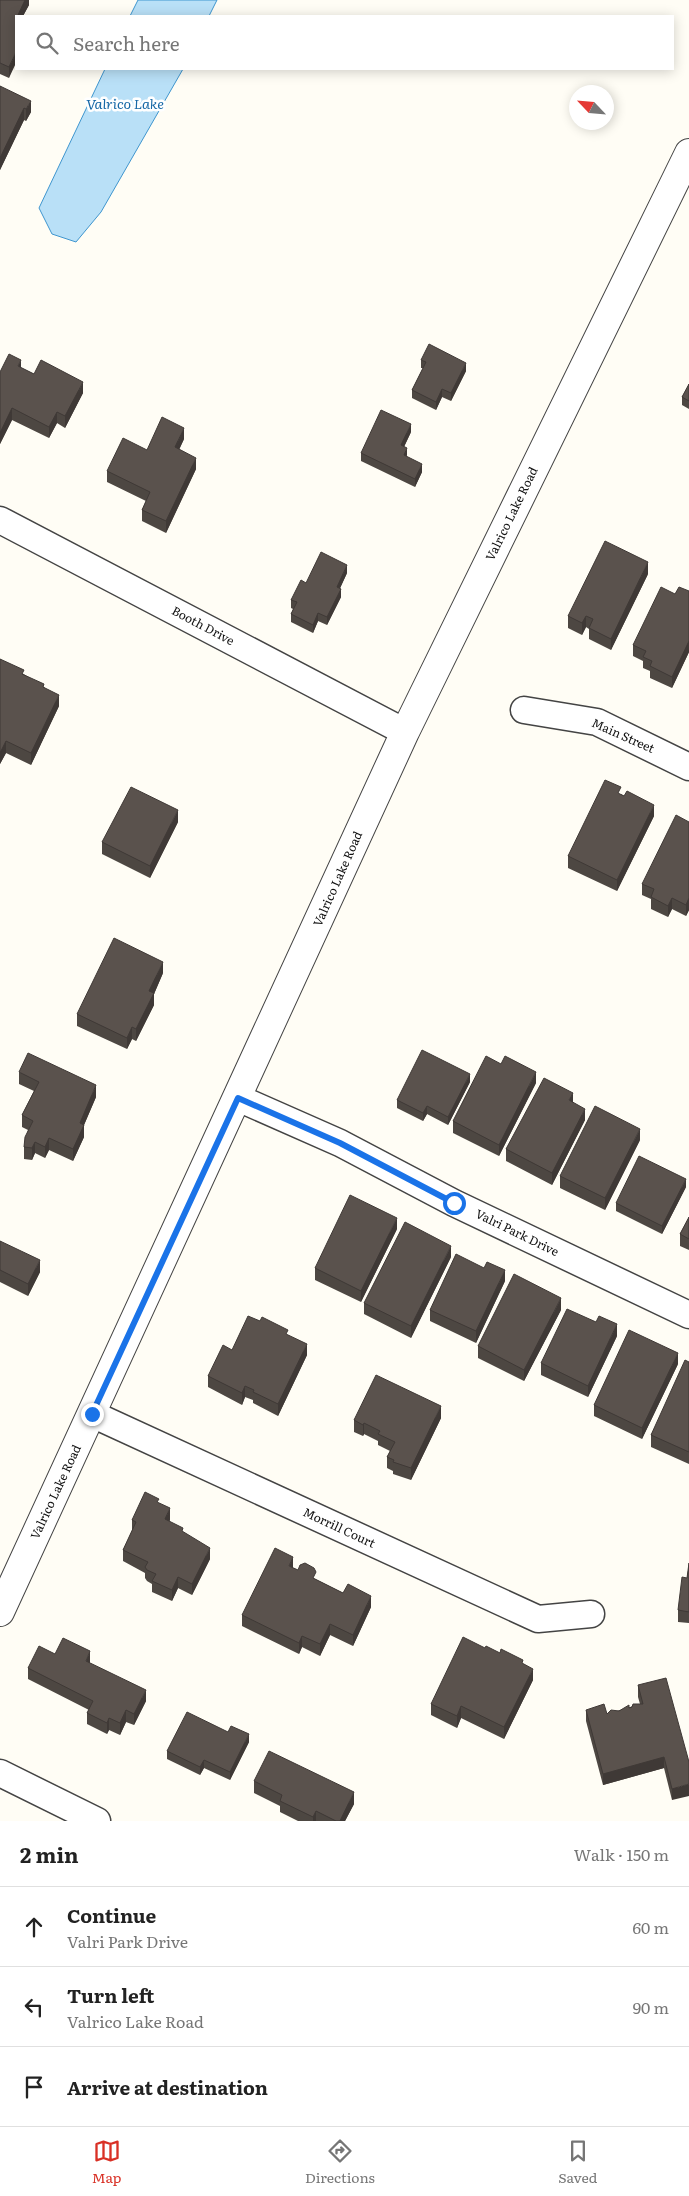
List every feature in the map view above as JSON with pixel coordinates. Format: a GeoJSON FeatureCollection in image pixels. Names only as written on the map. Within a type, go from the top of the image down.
{"type":"FeatureCollection","features":[{"type":"Feature","properties":{"kind":"street","name":"Valrico Lake Road"},"geometry":{"type":"LineString","coordinates":[[0,1612],[405,732],[689,153]]}},
{"type":"Feature","properties":{"kind":"street","name":"Booth Drive"},"geometry":{"type":"LineString","coordinates":[[0,520],[405,732]]}},
{"type":"Feature","properties":{"kind":"street","name":"Main Street"},"geometry":{"type":"LineString","coordinates":[[524,710],[597,722],[689,767]]}},
{"type":"Feature","properties":{"kind":"street","name":"Valri Park Drive"},"geometry":{"type":"LineString","coordinates":[[238,1098],[340,1143],[454,1203],[689,1315]]}},
{"type":"Feature","properties":{"kind":"street","name":"Morrill Court"},"geometry":{"type":"LineString","coordinates":[[92,1414],[538,1619],[590,1614]]}},
{"type":"Feature","properties":{"kind":"street"},"geometry":{"type":"LineString","coordinates":[[0,1773],[98,1821]]}},
{"type":"Feature","properties":{"kind":"water"},"geometry":{"type":"Polygon","coordinates":[[[138,0],[217,0],[210,15],[130,15],[138,0]]]}},
{"type":"Feature","properties":{"kind":"water","name":"Valrico Lake"},"geometry":{"type":"Polygon","coordinates":[[[105,70],[182,70],[101,212],[76,242],[52,234],[39,208],[105,70]]]}},
{"type":"Feature","properties":{"kind":"building"},"geometry":{"type":"Polygon","coordinates":[[[0,0],[25,0],[18,15],[15,15],[15,54],[9,67],[0,63],[0,0]]]}},
{"type":"Feature","properties":{"kind":"building"},"geometry":{"type":"Polygon","coordinates":[[[0,86],[31,101],[26,109],[24,108],[0,158],[0,86]]]}},
{"type":"Feature","properties":{"kind":"building"},"geometry":{"type":"Polygon","coordinates":[[[429,344],[466,363],[451,393],[442,389],[436,402],[412,390],[426,362],[421,360],[429,344]]]}},
{"type":"Feature","properties":{"kind":"building"},"geometry":{"type":"Polygon","coordinates":[[[9,354],[21,360],[18,366],[34,374],[41,360],[83,382],[65,416],[57,412],[49,427],[12,408],[0,433],[0,372],[9,354]]]}},
{"type":"Feature","properties":{"kind":"building"},"geometry":{"type":"Polygon","coordinates":[[[689,384],[689,401],[682,397],[689,384]]]}},
{"type":"Feature","properties":{"kind":"building"},"geometry":{"type":"Polygon","coordinates":[[[381,410],[411,424],[401,445],[407,448],[404,455],[422,464],[415,479],[361,453],[381,410]]]}},
{"type":"Feature","properties":{"kind":"building"},"geometry":{"type":"Polygon","coordinates":[[[162,417],[184,428],[175,447],[196,458],[166,521],[142,510],[150,492],[107,471],[123,438],[147,450],[162,417]]]}},
{"type":"Feature","properties":{"kind":"building"},"geometry":{"type":"Polygon","coordinates":[[[605,541],[648,562],[611,639],[589,628],[593,619],[586,616],[582,623],[568,616],[605,541]]]}},
{"type":"Feature","properties":{"kind":"building"},"geometry":{"type":"Polygon","coordinates":[[[321,552],[347,565],[337,587],[341,589],[327,617],[318,613],[313,625],[291,614],[297,602],[291,600],[301,580],[306,583],[321,552]]]}},
{"type":"Feature","properties":{"kind":"building"},"geometry":{"type":"Polygon","coordinates":[[[661,587],[675,594],[679,587],[689,591],[689,641],[672,677],[650,666],[652,661],[643,657],[646,651],[633,645],[661,587]]]}},
{"type":"Feature","properties":{"kind":"building"},"geometry":{"type":"Polygon","coordinates":[[[0,659],[24,670],[22,674],[44,684],[43,687],[59,695],[31,753],[6,741],[0,753],[0,659]]]}},
{"type":"Feature","properties":{"kind":"building"},"geometry":{"type":"Polygon","coordinates":[[[605,780],[621,787],[618,793],[624,796],[627,791],[654,805],[617,880],[568,856],[605,780]]]}},
{"type":"Feature","properties":{"kind":"building"},"geometry":{"type":"Polygon","coordinates":[[[131,787],[178,810],[150,866],[102,842],[131,787]]]}},
{"type":"Feature","properties":{"kind":"building"},"geometry":{"type":"Polygon","coordinates":[[[676,815],[689,822],[689,898],[686,905],[672,898],[668,906],[651,897],[654,889],[642,884],[676,815]]]}},
{"type":"Feature","properties":{"kind":"building"},"geometry":{"type":"Polygon","coordinates":[[[114,938],[163,962],[149,991],[154,993],[136,1029],[132,1027],[127,1038],[77,1014],[114,938]]]}},
{"type":"Feature","properties":{"kind":"building"},"geometry":{"type":"Polygon","coordinates":[[[422,1050],[470,1074],[448,1117],[427,1106],[423,1113],[397,1100],[422,1050]]]}},
{"type":"Feature","properties":{"kind":"building"},"geometry":{"type":"Polygon","coordinates":[[[28,1053],[96,1085],[80,1123],[84,1125],[73,1149],[49,1138],[45,1147],[35,1142],[32,1148],[24,1147],[25,1137],[33,1121],[22,1115],[39,1082],[19,1072],[28,1053]]]}},
{"type":"Feature","properties":{"kind":"building"},"geometry":{"type":"Polygon","coordinates":[[[486,1056],[501,1064],[505,1056],[536,1072],[499,1145],[453,1121],[486,1056]]]}},
{"type":"Feature","properties":{"kind":"building"},"geometry":{"type":"Polygon","coordinates":[[[544,1078],[573,1093],[569,1100],[585,1109],[552,1173],[506,1149],[544,1078]]]}},
{"type":"Feature","properties":{"kind":"building"},"geometry":{"type":"Polygon","coordinates":[[[595,1106],[640,1129],[605,1198],[560,1176],[595,1106]]]}},
{"type":"Feature","properties":{"kind":"building"},"geometry":{"type":"Polygon","coordinates":[[[639,1156],[686,1179],[662,1226],[616,1203],[639,1156]]]}},
{"type":"Feature","properties":{"kind":"building"},"geometry":{"type":"Polygon","coordinates":[[[350,1195],[397,1218],[361,1291],[315,1268],[350,1195]]]}},
{"type":"Feature","properties":{"kind":"building"},"geometry":{"type":"Polygon","coordinates":[[[689,1217],[689,1239],[680,1234],[689,1217]]]}},
{"type":"Feature","properties":{"kind":"building"},"geometry":{"type":"Polygon","coordinates":[[[405,1222],[451,1246],[411,1326],[364,1303],[405,1222]]]}},
{"type":"Feature","properties":{"kind":"building"},"geometry":{"type":"Polygon","coordinates":[[[0,1241],[40,1260],[28,1284],[0,1270],[0,1241]]]}},
{"type":"Feature","properties":{"kind":"building"},"geometry":{"type":"Polygon","coordinates":[[[456,1254],[484,1268],[487,1262],[505,1270],[476,1331],[430,1310],[456,1254]]]}},
{"type":"Feature","properties":{"kind":"building"},"geometry":{"type":"Polygon","coordinates":[[[514,1274],[561,1298],[524,1370],[478,1346],[514,1274]]]}},
{"type":"Feature","properties":{"kind":"building"},"geometry":{"type":"Polygon","coordinates":[[[567,1309],[596,1322],[599,1316],[617,1324],[588,1386],[541,1363],[567,1309]]]}},
{"type":"Feature","properties":{"kind":"building"},"geometry":{"type":"Polygon","coordinates":[[[248,1316],[260,1321],[262,1317],[288,1330],[286,1334],[307,1344],[278,1404],[245,1386],[242,1393],[208,1376],[223,1345],[232,1350],[248,1316]]]}},
{"type":"Feature","properties":{"kind":"building"},"geometry":{"type":"Polygon","coordinates":[[[629,1330],[678,1353],[642,1428],[594,1405],[629,1330]]]}},
{"type":"Feature","properties":{"kind":"building"},"geometry":{"type":"Polygon","coordinates":[[[685,1360],[689,1362],[689,1452],[651,1435],[685,1360]]]}},
{"type":"Feature","properties":{"kind":"building"},"geometry":{"type":"Polygon","coordinates":[[[376,1375],[441,1406],[411,1468],[393,1462],[394,1460],[387,1457],[395,1442],[378,1434],[380,1431],[354,1420],[376,1375]]]}},
{"type":"Feature","properties":{"kind":"building"},"geometry":{"type":"Polygon","coordinates":[[[145,1492],[159,1499],[157,1502],[170,1508],[165,1519],[183,1528],[182,1531],[210,1548],[192,1584],[178,1577],[172,1590],[152,1581],[156,1574],[145,1567],[148,1562],[123,1550],[136,1522],[132,1520],[145,1492]]]}},
{"type":"Feature","properties":{"kind":"building"},"geometry":{"type":"Polygon","coordinates":[[[275,1548],[293,1557],[289,1566],[298,1570],[300,1565],[305,1563],[314,1568],[316,1572],[313,1578],[343,1593],[348,1584],[371,1596],[353,1635],[330,1624],[320,1644],[302,1636],[299,1643],[242,1615],[275,1548]]]}},
{"type":"Feature","properties":{"kind":"building"},"geometry":{"type":"Polygon","coordinates":[[[689,1563],[689,1612],[678,1610],[682,1577],[687,1578],[689,1563]]]}},
{"type":"Feature","properties":{"kind":"building"},"geometry":{"type":"Polygon","coordinates":[[[463,1637],[500,1653],[501,1649],[523,1660],[522,1663],[533,1669],[504,1727],[461,1706],[457,1716],[431,1704],[463,1637]]]}},
{"type":"Feature","properties":{"kind":"building"},"geometry":{"type":"Polygon","coordinates":[[[63,1638],[90,1651],[86,1661],[146,1690],[134,1714],[126,1710],[120,1723],[109,1718],[107,1723],[87,1713],[93,1701],[28,1668],[39,1646],[55,1654],[63,1638]]]}},
{"type":"Feature","properties":{"kind":"building"},"geometry":{"type":"Polygon","coordinates":[[[666,1678],[689,1762],[689,1784],[672,1789],[664,1757],[603,1774],[586,1710],[604,1704],[607,1714],[611,1710],[619,1711],[629,1705],[629,1708],[633,1704],[643,1704],[638,1685],[666,1678]]]}},
{"type":"Feature","properties":{"kind":"building"},"geometry":{"type":"Polygon","coordinates":[[[187,1712],[228,1732],[231,1726],[249,1734],[230,1772],[204,1760],[200,1767],[167,1751],[187,1712]]]}},
{"type":"Feature","properties":{"kind":"building"},"geometry":{"type":"Polygon","coordinates":[[[269,1751],[354,1792],[340,1821],[336,1821],[316,1811],[313,1817],[280,1801],[282,1795],[254,1781],[269,1751]]]}},
{"type":"Feature","properties":{"kind":"route"},"geometry":{"type":"LineString","coordinates":[[92,1414],[238,1098],[340,1143],[454,1203]]}}]}
